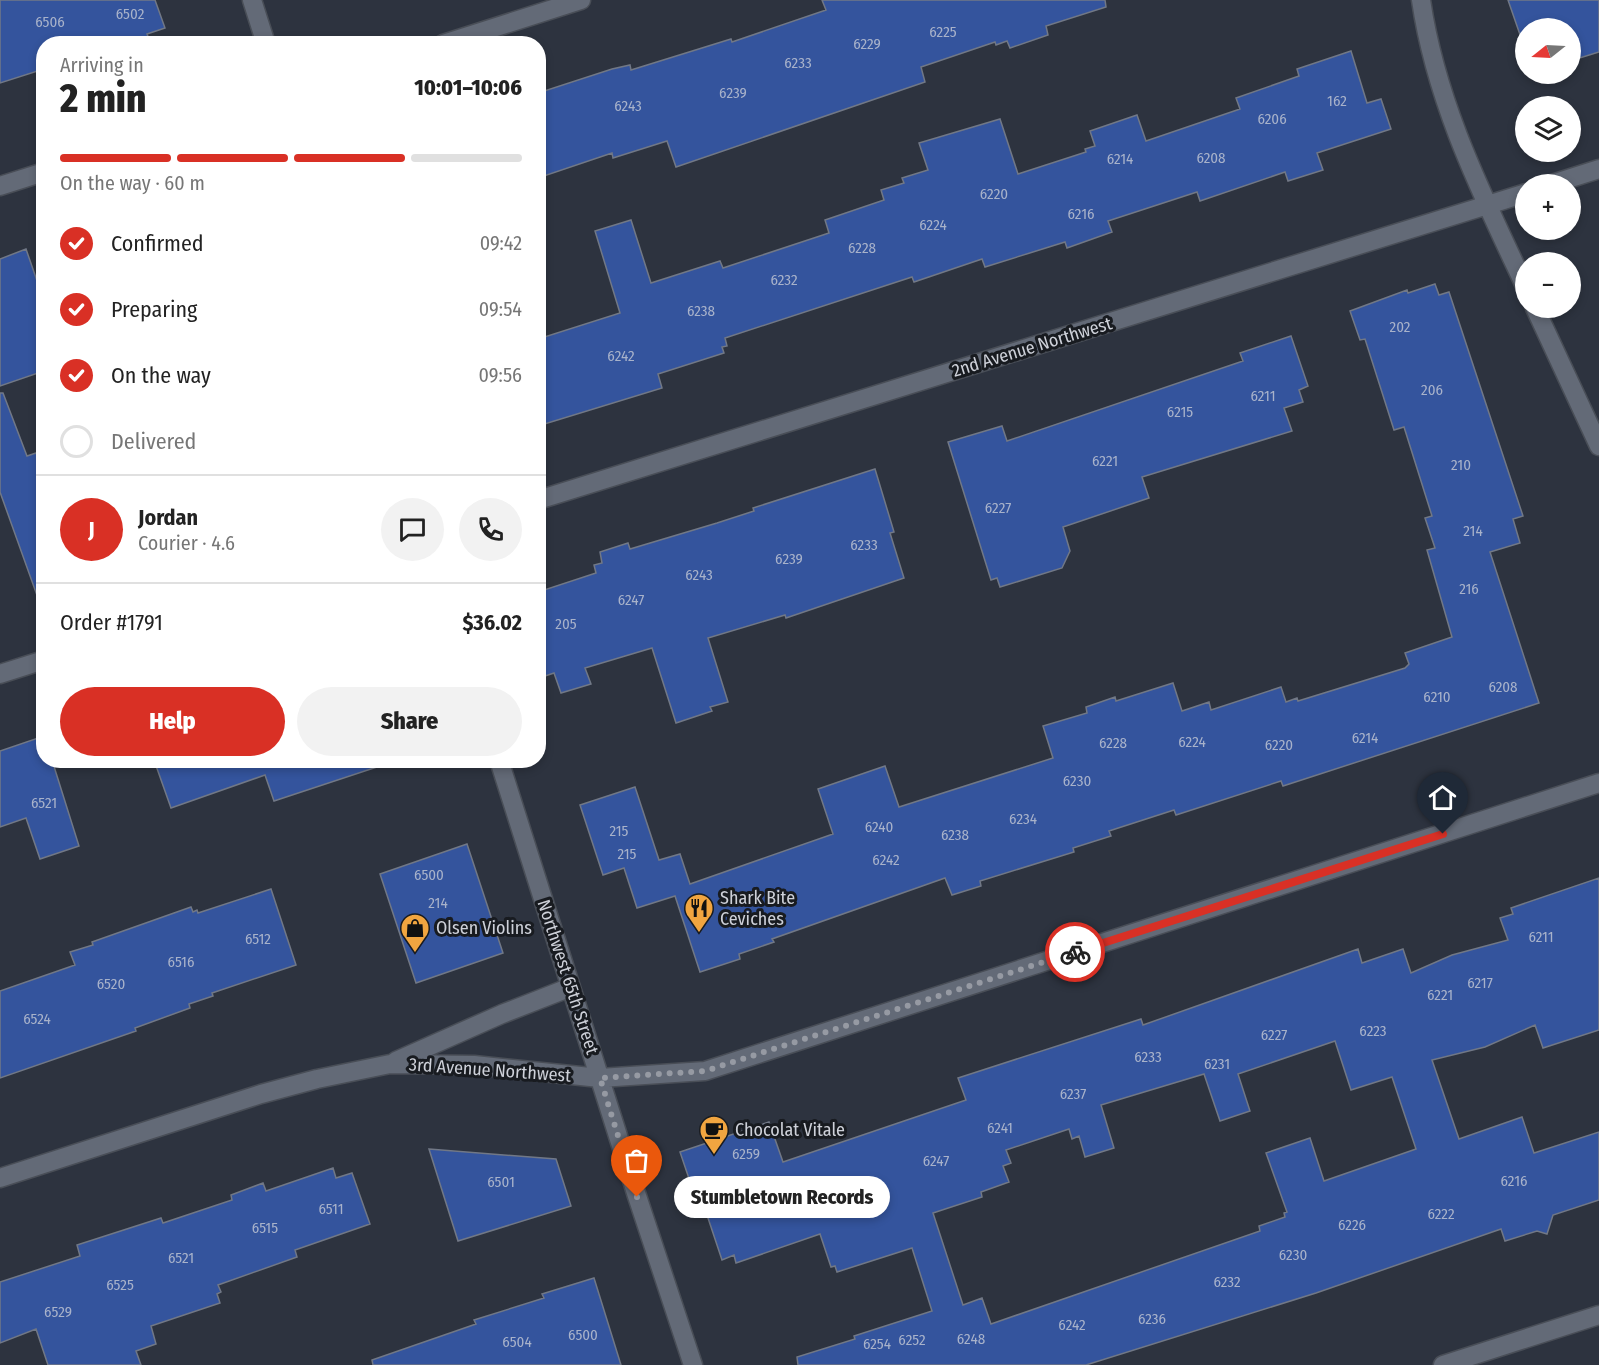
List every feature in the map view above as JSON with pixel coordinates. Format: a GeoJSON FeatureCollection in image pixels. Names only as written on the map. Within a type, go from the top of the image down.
{"type":"FeatureCollection","features":[{"type":"Feature","properties":{"kind":"street"},"geometry":{"type":"LineString","coordinates":[[252,0],[263,36]]}},
{"type":"Feature","properties":{"kind":"street"},"geometry":{"type":"LineString","coordinates":[[468,36],[581,0]]}},
{"type":"Feature","properties":{"kind":"street"},"geometry":{"type":"LineString","coordinates":[[1421,0],[1445,103],[1461,148],[1515,265]]}},
{"type":"Feature","properties":{"kind":"street"},"geometry":{"type":"LineString","coordinates":[[1581,175],[1599,169]]}},
{"type":"Feature","properties":{"kind":"street"},"geometry":{"type":"LineString","coordinates":[[0,186],[36,175]]}},
{"type":"Feature","properties":{"kind":"street","name":"2nd Avenue Northwest"},"geometry":{"type":"LineString","coordinates":[[546,498],[1515,197]]}},
{"type":"Feature","properties":{"kind":"street"},"geometry":{"type":"LineString","coordinates":[[1540,318],[1599,446]]}},
{"type":"Feature","properties":{"kind":"street"},"geometry":{"type":"LineString","coordinates":[[0,674],[36,663]]}},
{"type":"Feature","properties":{"kind":"street","name":"Northwest 65th Street"},"geometry":{"type":"LineString","coordinates":[[502,768],[693,1365]]}},
{"type":"Feature","properties":{"kind":"street","name":"3rd Avenue Northwest"},"geometry":{"type":"LineString","coordinates":[[0,1178],[261,1094],[317,1078],[390,1064],[474,1065],[600,1078],[705,1071],[1599,783]]}},
{"type":"Feature","properties":{"kind":"street"},"geometry":{"type":"LineString","coordinates":[[390,1064],[502,1014],[571,987]]}},
{"type":"Feature","properties":{"kind":"street"},"geometry":{"type":"LineString","coordinates":[[1443,1365],[1599,1314]]}},
{"type":"Feature","properties":{"kind":"building"},"geometry":{"type":"Polygon","coordinates":[[[0,0],[155,0],[165,28],[147,34],[148,36],[36,36],[36,72],[0,83],[0,0]]]}},
{"type":"Feature","properties":{"kind":"building"},"geometry":{"type":"Polygon","coordinates":[[[822,0],[1105,0],[1106,7],[1046,26],[1048,35],[1010,48],[1007,41],[996,45],[995,42],[921,67],[925,82],[676,167],[667,141],[613,158],[612,153],[546,175],[546,90],[612,69],[630,65],[631,70],[731,39],[732,42],[826,10],[822,0]]]}},
{"type":"Feature","properties":{"kind":"building"},"geometry":{"type":"Polygon","coordinates":[[[1508,0],[1599,0],[1599,52],[1581,58],[1581,18],[1515,18],[1515,20],[1508,0]]]}},
{"type":"Feature","properties":{"kind":"building"},"geometry":{"type":"Polygon","coordinates":[[[1351,51],[1367,103],[1381,99],[1391,129],[1317,153],[1323,170],[1288,181],[1285,172],[1200,201],[1197,192],[1108,221],[1112,232],[1067,248],[1065,242],[985,267],[982,259],[914,282],[912,277],[725,338],[727,346],[722,347],[724,353],[658,374],[662,388],[546,424],[546,336],[620,313],[595,231],[631,220],[651,283],[720,261],[723,268],[829,233],[825,220],[884,200],[881,190],[904,183],[902,178],[928,170],[919,143],[1000,119],[1018,174],[1086,152],[1085,149],[1095,146],[1090,131],[1137,115],[1146,141],[1240,109],[1236,98],[1299,76],[1297,69],[1351,51]]]}},
{"type":"Feature","properties":{"kind":"building"},"geometry":{"type":"Polygon","coordinates":[[[26,249],[36,278],[36,374],[0,386],[0,259],[26,249]]]}},
{"type":"Feature","properties":{"kind":"building"},"geometry":{"type":"Polygon","coordinates":[[[1435,284],[1439,295],[1449,292],[1523,516],[1513,519],[1520,543],[1490,552],[1539,703],[1283,786],[1281,781],[1176,815],[1174,810],[1109,831],[1111,836],[1073,848],[1074,852],[980,881],[981,886],[952,895],[945,878],[772,939],[774,942],[739,954],[740,959],[700,972],[675,896],[637,908],[624,868],[603,875],[580,805],[635,787],[659,860],[680,854],[690,884],[833,834],[818,789],[885,766],[899,807],[1053,758],[1043,726],[1087,713],[1086,707],[1115,697],[1116,701],[1173,683],[1182,711],[1209,702],[1211,710],[1281,687],[1286,702],[1297,698],[1298,701],[1405,668],[1409,664],[1405,653],[1452,637],[1427,550],[1435,548],[1425,518],[1432,516],[1404,427],[1394,430],[1365,339],[1360,340],[1350,311],[1407,290],[1408,293],[1435,284]]]}},
{"type":"Feature","properties":{"kind":"building"},"geometry":{"type":"Polygon","coordinates":[[[1291,336],[1308,386],[1299,390],[1303,402],[1284,408],[1292,431],[1142,477],[1149,498],[1063,527],[1070,551],[1062,568],[1000,587],[997,578],[991,580],[948,442],[1002,426],[1007,441],[1243,361],[1240,353],[1291,336]]]}},
{"type":"Feature","properties":{"kind":"building"},"geometry":{"type":"Polygon","coordinates":[[[0,393],[3,393],[27,456],[36,453],[36,593],[0,492],[0,393]]]}},
{"type":"Feature","properties":{"kind":"building"},"geometry":{"type":"Polygon","coordinates":[[[875,469],[894,532],[890,533],[904,578],[786,618],[785,615],[708,638],[728,702],[710,707],[712,711],[676,723],[652,648],[585,668],[591,684],[561,693],[554,673],[546,676],[546,589],[596,573],[594,565],[602,563],[600,552],[628,543],[630,549],[754,511],[753,508],[875,469]]]}},
{"type":"Feature","properties":{"kind":"building"},"geometry":{"type":"Polygon","coordinates":[[[36,739],[36,768],[55,768],[79,846],[40,859],[26,818],[0,827],[0,751],[36,739]]]}},
{"type":"Feature","properties":{"kind":"building"},"geometry":{"type":"Polygon","coordinates":[[[157,768],[374,768],[274,801],[265,775],[171,808],[157,768]]]}},
{"type":"Feature","properties":{"kind":"building"},"geometry":{"type":"Polygon","coordinates":[[[467,844],[503,953],[416,983],[380,874],[467,844]]]}},
{"type":"Feature","properties":{"kind":"building"},"geometry":{"type":"Polygon","coordinates":[[[1599,878],[1599,1030],[1543,1048],[1535,1025],[1485,1047],[1432,1060],[1459,1139],[1522,1117],[1534,1153],[1599,1132],[1599,1200],[1553,1215],[1547,1234],[1537,1231],[1505,1241],[1501,1229],[1316,1293],[1086,1365],[798,1365],[797,1357],[932,1311],[912,1248],[837,1272],[835,1266],[831,1267],[820,1234],[736,1263],[734,1255],[722,1260],[705,1209],[700,1211],[680,1152],[769,1122],[783,1162],[966,1100],[958,1078],[1141,1019],[1143,1025],[1358,949],[1362,963],[1403,949],[1411,973],[1452,955],[1508,940],[1500,918],[1513,914],[1511,908],[1599,878]],[[1335,1041],[1238,1074],[1250,1111],[1220,1121],[1204,1074],[1101,1105],[1114,1148],[1085,1157],[1079,1136],[1072,1139],[1069,1129],[1006,1150],[1011,1163],[1003,1166],[1009,1182],[981,1192],[982,1197],[933,1213],[963,1305],[982,1298],[991,1324],[1260,1231],[1259,1226],[1285,1217],[1284,1213],[1287,1212],[1266,1153],[1310,1138],[1324,1181],[1416,1149],[1392,1077],[1351,1090],[1335,1041]]]}},
{"type":"Feature","properties":{"kind":"building"},"geometry":{"type":"Polygon","coordinates":[[[271,889],[296,965],[212,993],[213,996],[189,1004],[190,1008],[135,1028],[136,1031],[0,1078],[0,991],[75,965],[70,952],[93,945],[92,942],[191,907],[193,912],[197,910],[198,913],[271,889]]]}},
{"type":"Feature","properties":{"kind":"building"},"geometry":{"type":"Polygon","coordinates":[[[429,1149],[556,1159],[571,1206],[458,1241],[429,1149]]]}},
{"type":"Feature","properties":{"kind":"building"},"geometry":{"type":"Polygon","coordinates":[[[333,1168],[336,1178],[352,1173],[370,1224],[295,1250],[297,1257],[218,1285],[221,1292],[217,1294],[220,1303],[151,1326],[156,1344],[136,1351],[141,1365],[48,1365],[36,1329],[0,1343],[0,1282],[80,1256],[77,1245],[161,1218],[163,1223],[232,1200],[231,1195],[263,1183],[266,1191],[333,1168]]]}},
{"type":"Feature","properties":{"kind":"building"},"geometry":{"type":"Polygon","coordinates":[[[594,1278],[621,1365],[373,1365],[372,1360],[476,1324],[474,1320],[544,1298],[542,1294],[594,1278]]]}},
{"type":"Feature","properties":{"kind":"way so far"},"geometry":{"type":"LineString","coordinates":[[637,1197],[600,1078],[705,1071],[1075,952]]}},
{"type":"Feature","properties":{"kind":"place","name":"Shark Bite Ceviches"},"geometry":{"type":"Point","coordinates":[699,934]}},
{"type":"Feature","properties":{"kind":"place","name":"Olsen Violins"},"geometry":{"type":"Point","coordinates":[415,954]}},
{"type":"Feature","properties":{"kind":"place","name":"Chocolat Vitale"},"geometry":{"type":"Point","coordinates":[714,1156]}},
{"type":"Feature","properties":{"kind":"place","name":"Stumbletown Records"},"geometry":{"type":"Point","coordinates":[637,1197]}},
{"type":"Feature","properties":{"kind":"route"},"geometry":{"type":"LineString","coordinates":[[1075,952],[1443,834]]}}]}
